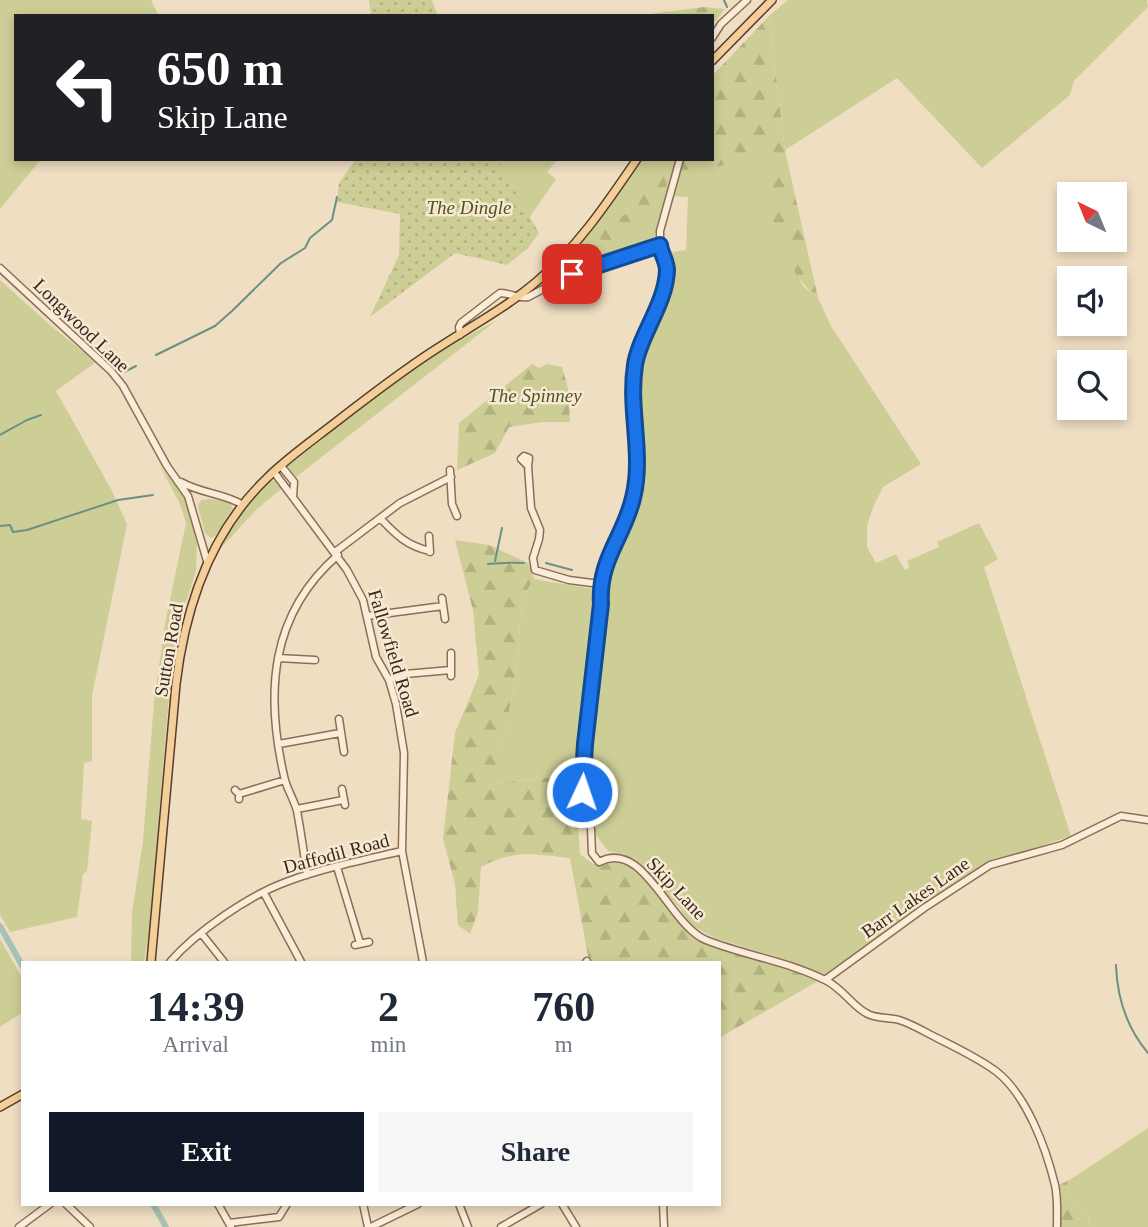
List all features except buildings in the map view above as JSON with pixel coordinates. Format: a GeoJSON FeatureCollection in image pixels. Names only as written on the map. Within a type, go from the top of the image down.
{"type":"FeatureCollection","features":[{"type":"Feature","properties":{"kind":"main road"},"geometry":{"type":"LineString","coordinates":[[714,59],[772,0]]}},
{"type":"Feature","properties":{"kind":"main road","name":"Sutton Road"},"geometry":{"type":"LineString","coordinates":[[151,961],[178,665],[186,622],[207,561],[228,526],[243,505],[281,466],[405,370],[497,313],[553,268],[578,240],[636,161]]}},
{"type":"Feature","properties":{"kind":"main road"},"geometry":{"type":"LineString","coordinates":[[0,1107],[21,1095]]}},
{"type":"Feature","properties":{"kind":"street"},"geometry":{"type":"LineString","coordinates":[[714,35],[721,24],[747,0]]}},
{"type":"Feature","properties":{"kind":"street","name":"Skip Lane"},"geometry":{"type":"LineString","coordinates":[[679,161],[660,231],[660,245],[667,268],[659,304],[635,363],[633,390],[638,456],[633,499],[600,584],[601,604],[582,792],[591,828],[592,853],[599,862],[606,858],[622,857],[638,867],[674,911],[704,939],[783,962],[825,980],[840,989],[870,1016],[899,1020],[951,1044],[998,1073],[1025,1106],[1042,1142],[1055,1187],[1057,1227]]}},
{"type":"Feature","properties":{"kind":"street"},"geometry":{"type":"LineString","coordinates":[[519,296],[528,297],[559,280],[660,245]]}},
{"type":"Feature","properties":{"kind":"street","name":"Longwood Lane"},"geometry":{"type":"LineString","coordinates":[[0,268],[117,378],[193,507],[207,561]]}},
{"type":"Feature","properties":{"kind":"street"},"geometry":{"type":"LineString","coordinates":[[553,268],[559,280]]}},
{"type":"Feature","properties":{"kind":"street","name":"Sutton Road"},"geometry":{"type":"LineString","coordinates":[[460,335],[461,323],[500,293],[519,296]]}},
{"type":"Feature","properties":{"kind":"street","name":"Fallowfield Road"},"geometry":{"type":"LineString","coordinates":[[281,466],[294,482],[293,497]]}},
{"type":"Feature","properties":{"kind":"street"},"geometry":{"type":"LineString","coordinates":[[528,466],[531,508],[540,534],[533,558],[534,570],[569,580],[600,584]]}},
{"type":"Feature","properties":{"kind":"street","name":"Fallowfield Road"},"geometry":{"type":"LineString","coordinates":[[274,472],[336,553],[363,600],[376,657],[389,680],[404,754],[402,851],[422,961]]}},
{"type":"Feature","properties":{"kind":"street"},"geometry":{"type":"LineString","coordinates":[[307,875],[297,809],[285,780],[275,713],[275,682],[281,640],[301,595],[317,573],[336,553],[380,518],[450,474],[452,504],[457,516]]}},
{"type":"Feature","properties":{"kind":"street","name":"Longwood Lane"},"geometry":{"type":"LineString","coordinates":[[179,481],[204,493],[233,499],[243,505]]}},
{"type":"Feature","properties":{"kind":"street"},"geometry":{"type":"LineString","coordinates":[[193,507],[204,493]]}},
{"type":"Feature","properties":{"kind":"street"},"geometry":{"type":"LineString","coordinates":[[380,518],[399,539],[430,553],[429,536]]}},
{"type":"Feature","properties":{"kind":"street"},"geometry":{"type":"LineString","coordinates":[[442,598],[445,619]]}},
{"type":"Feature","properties":{"kind":"street"},"geometry":{"type":"LineString","coordinates":[[367,616],[443,606]]}},
{"type":"Feature","properties":{"kind":"street"},"geometry":{"type":"LineString","coordinates":[[389,680],[405,674],[451,673],[451,653]]}},
{"type":"Feature","properties":{"kind":"street"},"geometry":{"type":"LineString","coordinates":[[278,658],[316,660]]}},
{"type":"Feature","properties":{"kind":"street"},"geometry":{"type":"LineString","coordinates":[[339,719],[344,752]]}},
{"type":"Feature","properties":{"kind":"street"},"geometry":{"type":"LineString","coordinates":[[279,744],[340,733]]}},
{"type":"Feature","properties":{"kind":"street"},"geometry":{"type":"LineString","coordinates":[[238,794],[285,780]]}},
{"type":"Feature","properties":{"kind":"street"},"geometry":{"type":"LineString","coordinates":[[297,809],[344,802],[342,789]]}},
{"type":"Feature","properties":{"kind":"street","name":"Barr Lakes Lane"},"geometry":{"type":"LineString","coordinates":[[825,980],[924,908],[990,866],[1062,845],[1121,816],[1148,820]]}},
{"type":"Feature","properties":{"kind":"street","name":"Daffodil Road"},"geometry":{"type":"LineString","coordinates":[[172,959],[201,933],[284,883],[402,851]]}},
{"type":"Feature","properties":{"kind":"street"},"geometry":{"type":"LineString","coordinates":[[337,867],[358,944],[369,942]]}},
{"type":"Feature","properties":{"kind":"street"},"geometry":{"type":"LineString","coordinates":[[264,893],[300,961]]}},
{"type":"Feature","properties":{"kind":"street"},"geometry":{"type":"LineString","coordinates":[[201,933],[224,961]]}},
{"type":"Feature","properties":{"kind":"street"},"geometry":{"type":"LineString","coordinates":[[19,1227],[47,1206]]}},
{"type":"Feature","properties":{"kind":"street"},"geometry":{"type":"LineString","coordinates":[[68,1206],[90,1227]]}},
{"type":"Feature","properties":{"kind":"street"},"geometry":{"type":"LineString","coordinates":[[219,1206],[230,1225],[279,1217],[287,1206]]}},
{"type":"Feature","properties":{"kind":"street"},"geometry":{"type":"LineString","coordinates":[[364,1206],[370,1227],[414,1206]]}},
{"type":"Feature","properties":{"kind":"street"},"geometry":{"type":"LineString","coordinates":[[459,1206],[468,1227]]}},
{"type":"Feature","properties":{"kind":"street"},"geometry":{"type":"LineString","coordinates":[[501,1227],[513,1224],[538,1206]]}},
{"type":"Feature","properties":{"kind":"street"},"geometry":{"type":"LineString","coordinates":[[563,1206],[576,1227]]}},
{"type":"Feature","properties":{"kind":"street"},"geometry":{"type":"LineString","coordinates":[[663,1206],[664,1227]]}},
{"type":"Feature","properties":{"kind":"green space"},"geometry":{"type":"Polygon","coordinates":[[[0,0],[151,0],[158,14],[14,14],[14,161],[39,161],[0,209],[0,0]]]}},
{"type":"Feature","properties":{"kind":"green space"},"geometry":{"type":"Polygon","coordinates":[[[369,0],[432,0],[437,14],[371,14],[369,0]]]}},
{"type":"Feature","properties":{"kind":"green space"},"geometry":{"type":"Polygon","coordinates":[[[788,0],[1147,0],[1148,7],[1074,81],[1070,95],[982,168],[897,78],[785,150],[769,16],[788,0]]]}},
{"type":"Feature","properties":{"kind":"green space"},"geometry":{"type":"Polygon","coordinates":[[[704,7],[725,9],[714,23],[714,14],[650,14],[704,7]]]}},
{"type":"Feature","properties":{"kind":"green space"},"geometry":{"type":"Polygon","coordinates":[[[769,16],[785,150],[818,298],[789,263],[774,230],[771,204],[772,155],[696,171],[680,171],[683,161],[714,161],[714,74],[769,16]]]}},
{"type":"Feature","properties":{"kind":"green space"},"geometry":{"type":"Polygon","coordinates":[[[772,154],[772,222],[803,286],[818,298],[831,326],[921,464],[883,487],[867,525],[867,547],[876,563],[896,554],[905,570],[910,567],[907,561],[939,547],[937,542],[979,523],[998,559],[984,567],[1071,836],[989,863],[905,918],[827,975],[715,938],[689,924],[679,907],[641,867],[624,854],[608,851],[596,835],[590,818],[587,787],[609,576],[615,552],[638,496],[641,448],[638,375],[641,358],[664,304],[672,267],[667,253],[686,250],[688,197],[674,196],[680,171],[696,171],[772,154]]]}},
{"type":"Feature","properties":{"kind":"green space","name":"The Dingle"},"geometry":{"type":"Polygon","coordinates":[[[355,161],[498,161],[539,233],[528,248],[507,265],[455,253],[370,317],[399,255],[400,214],[337,202],[339,183],[355,161]]]}},
{"type":"Feature","properties":{"kind":"green space"},"geometry":{"type":"Polygon","coordinates":[[[498,161],[556,161],[547,172],[556,179],[529,218],[498,161]]]}},
{"type":"Feature","properties":{"kind":"green space"},"geometry":{"type":"Polygon","coordinates":[[[641,161],[675,161],[654,237],[565,274],[560,271],[560,267],[586,237],[641,161]]]}},
{"type":"Feature","properties":{"kind":"green space"},"geometry":{"type":"Polygon","coordinates":[[[651,161],[669,161],[666,187],[655,213],[621,242],[580,259],[577,251],[583,243],[619,219],[638,202],[649,177],[651,161]]]}},
{"type":"Feature","properties":{"kind":"green space"},"geometry":{"type":"Polygon","coordinates":[[[0,280],[96,362],[56,391],[111,489],[127,524],[92,696],[92,761],[84,763],[81,819],[92,821],[87,871],[83,874],[77,917],[10,932],[0,915],[0,280]]]}},
{"type":"Feature","properties":{"kind":"green space"},"geometry":{"type":"Polygon","coordinates":[[[497,320],[296,477],[286,465],[433,354],[497,320]]]}},
{"type":"Feature","properties":{"kind":"green space","name":"The Spinney"},"geometry":{"type":"Polygon","coordinates":[[[532,364],[539,368],[547,364],[562,367],[568,388],[570,422],[543,422],[509,427],[495,453],[457,470],[459,423],[532,364]]]}},
{"type":"Feature","properties":{"kind":"green space"},"geometry":{"type":"Polygon","coordinates":[[[160,466],[188,501],[197,543],[196,571],[181,618],[170,683],[150,925],[144,961],[131,961],[132,913],[143,841],[154,702],[165,624],[186,523],[180,504],[160,466]]]}},
{"type":"Feature","properties":{"kind":"green space"},"geometry":{"type":"Polygon","coordinates":[[[269,480],[275,481],[281,489],[257,509],[219,550],[235,523],[269,480]]]}},
{"type":"Feature","properties":{"kind":"green space"},"geometry":{"type":"Polygon","coordinates":[[[201,500],[228,501],[233,508],[211,538],[205,533],[198,506],[201,500]]]}},
{"type":"Feature","properties":{"kind":"green space"},"geometry":{"type":"Polygon","coordinates":[[[455,540],[489,545],[528,563],[534,579],[521,612],[518,663],[495,783],[574,775],[580,854],[593,864],[621,860],[636,869],[700,940],[782,965],[820,980],[721,1037],[721,961],[591,961],[588,956],[570,858],[535,854],[514,855],[481,867],[478,912],[470,934],[458,925],[455,884],[443,839],[455,733],[479,675],[473,610],[455,540]]]}},
{"type":"Feature","properties":{"kind":"green space"},"geometry":{"type":"Polygon","coordinates":[[[534,579],[598,590],[574,775],[494,783],[518,663],[521,612],[534,579]]]}},
{"type":"Feature","properties":{"kind":"green space"},"geometry":{"type":"Polygon","coordinates":[[[0,939],[21,976],[21,1013],[0,1027],[0,939]]]}},
{"type":"Feature","properties":{"kind":"green space"},"geometry":{"type":"Polygon","coordinates":[[[1148,1128],[1148,1227],[1088,1227],[1089,1216],[1074,1206],[1069,1198],[1068,1181],[1148,1128]]]}},
{"type":"Feature","properties":{"kind":"green space"},"geometry":{"type":"Polygon","coordinates":[[[1068,1181],[1069,1198],[1089,1216],[1088,1227],[1060,1227],[1058,1185],[1068,1181]]]}},
{"type":"Feature","properties":{"kind":"waterway"},"geometry":{"type":"LineString","coordinates":[[724,0],[727,7]]}},
{"type":"Feature","properties":{"kind":"waterway"},"geometry":{"type":"LineString","coordinates":[[156,355],[215,326],[281,263],[305,248],[310,238],[332,220],[337,197]]}},
{"type":"Feature","properties":{"kind":"waterway"},"geometry":{"type":"LineString","coordinates":[[122,373],[136,366]]}},
{"type":"Feature","properties":{"kind":"waterway"},"geometry":{"type":"LineString","coordinates":[[0,435],[41,415]]}},
{"type":"Feature","properties":{"kind":"waterway"},"geometry":{"type":"LineString","coordinates":[[0,526],[10,525],[13,532],[27,530],[118,500],[153,495]]}},
{"type":"Feature","properties":{"kind":"waterway"},"geometry":{"type":"LineString","coordinates":[[495,561],[502,528]]}},
{"type":"Feature","properties":{"kind":"waterway"},"geometry":{"type":"LineString","coordinates":[[488,564],[524,563]]}},
{"type":"Feature","properties":{"kind":"waterway"},"geometry":{"type":"LineString","coordinates":[[546,563],[572,570]]}},
{"type":"Feature","properties":{"kind":"waterway"},"geometry":{"type":"LineString","coordinates":[[0,926],[21,963]]}},
{"type":"Feature","properties":{"kind":"waterway"},"geometry":{"type":"LineString","coordinates":[[1116,965],[1118,989],[1125,1012],[1134,1033],[1148,1053]]}},
{"type":"Feature","properties":{"kind":"waterway"},"geometry":{"type":"LineString","coordinates":[[154,1206],[166,1227]]}},
{"type":"Feature","properties":{"kind":"route"},"geometry":{"type":"LineString","coordinates":[[572,274],[660,245],[667,268],[659,304],[635,363],[633,390],[638,456],[633,499],[600,584],[601,604],[582,792]]}}]}
